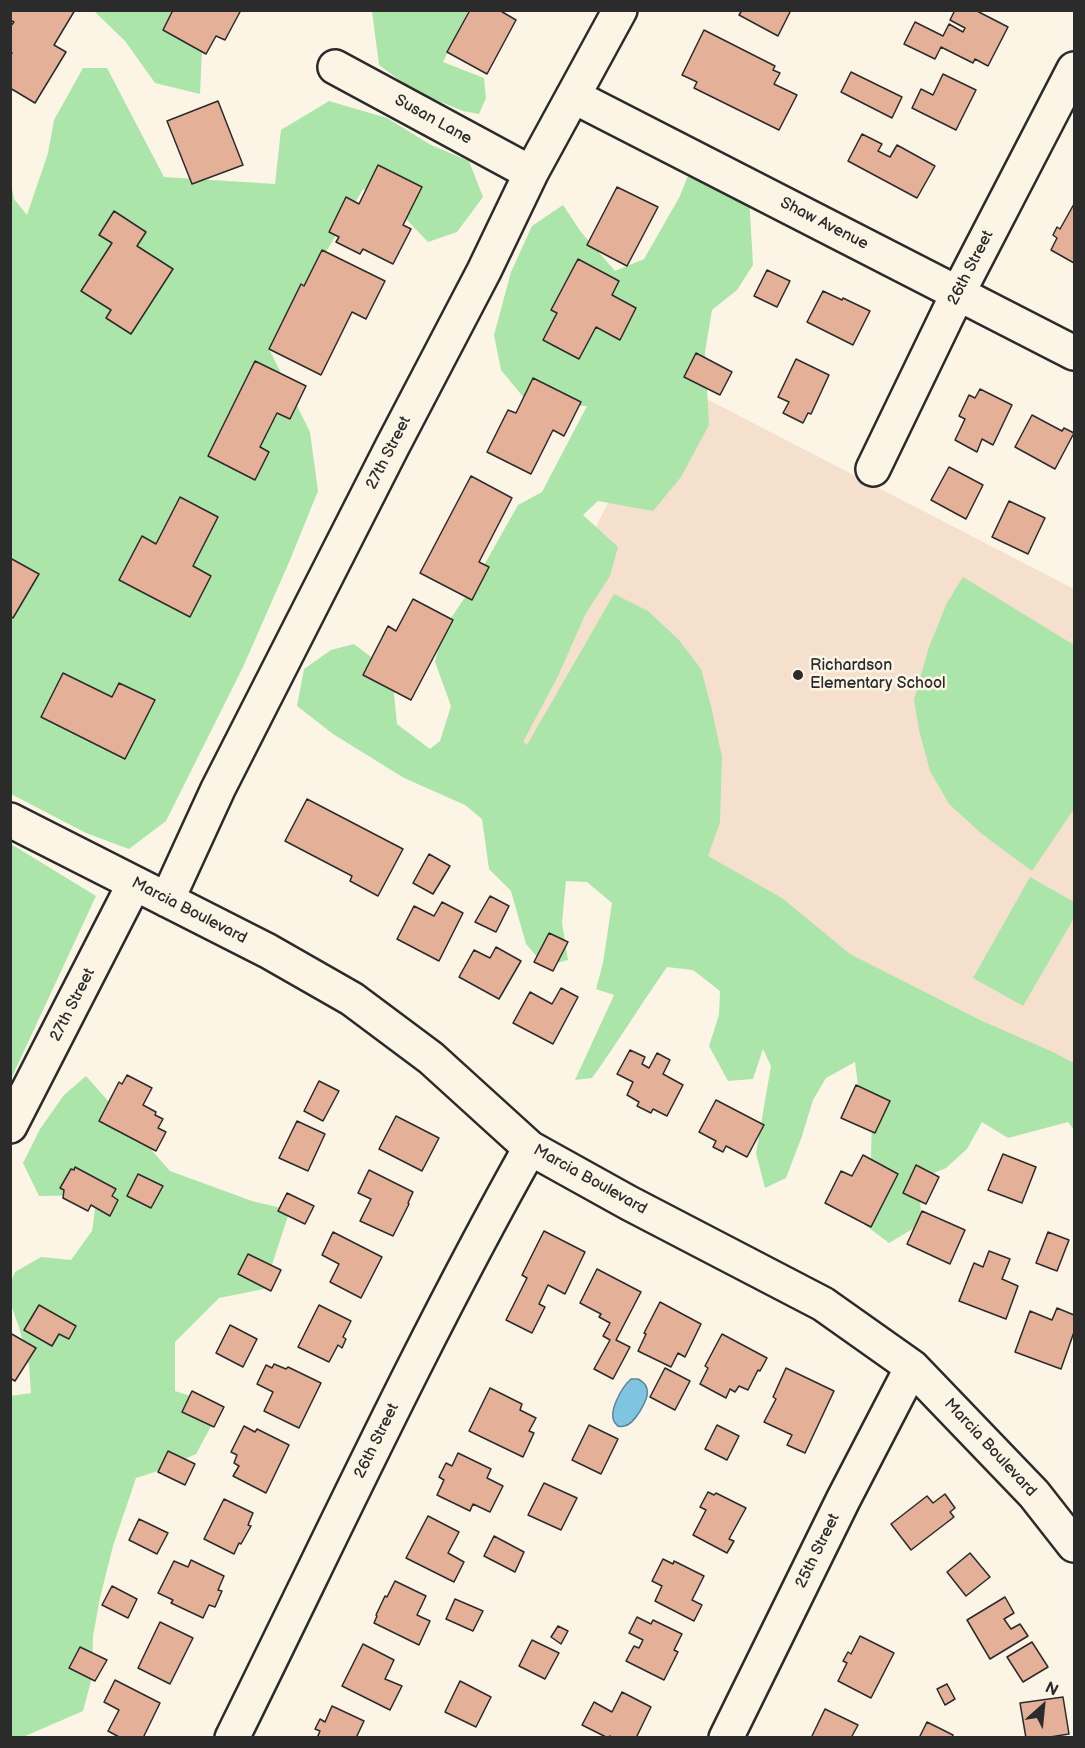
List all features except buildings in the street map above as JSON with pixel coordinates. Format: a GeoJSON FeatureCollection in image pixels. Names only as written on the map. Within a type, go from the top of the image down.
{"type":"FeatureCollection","features":[{"type":"Feature","properties":{"kind":"street","name":"27th Street"},"geometry":{"type":"LineString","coordinates":[[167,900],[223,779],[484,271],[531,173],[620,10]]}},
{"type":"Feature","properties":{"kind":"street","name":"Susan Lane"},"geometry":{"type":"LineString","coordinates":[[335,67],[531,173]]}},
{"type":"Feature","properties":{"kind":"street","name":"26th Street"},"geometry":{"type":"LineString","coordinates":[[873,469],[958,293],[1074,69]]}},
{"type":"Feature","properties":{"kind":"street","name":"Shaw Avenue"},"geometry":{"type":"LineString","coordinates":[[573,96],[1074,353]]}},
{"type":"Feature","properties":{"kind":"street","name":"Marcia Boulevard"},"geometry":{"type":"LineString","coordinates":[[10,820],[268,951],[352,999],[431,1058],[530,1148],[629,1203],[823,1304],[912,1367],[1034,1494],[1074,1545]]}},
{"type":"Feature","properties":{"kind":"street","name":"27th Street"},"geometry":{"type":"LineString","coordinates":[[10,1126],[135,884]]}},
{"type":"Feature","properties":{"kind":"street","name":"26th Street"},"geometry":{"type":"LineString","coordinates":[[232,1737],[392,1410],[490,1219],[530,1148]]}},
{"type":"Feature","properties":{"kind":"street","name":"25th Street"},"geometry":{"type":"LineString","coordinates":[[726,1737],[843,1500],[912,1367]]}},
{"type":"Feature","properties":{"kind":"shaded area","name":"Richardson Elementary School"},"geometry":{"type":"Polygon","coordinates":[[[670,380],[1074,589],[1074,1109],[478,761],[670,380]]]}},
{"type":"Feature","properties":{"kind":"green space"},"geometry":{"type":"Polygon","coordinates":[[[94,11],[198,11],[202,52],[200,94],[155,83],[125,41],[94,11]]]}},
{"type":"Feature","properties":{"kind":"green space"},"geometry":{"type":"Polygon","coordinates":[[[372,11],[468,11],[443,62],[484,78],[486,98],[479,114],[463,111],[414,91],[379,65],[372,11]]]}},
{"type":"Feature","properties":{"kind":"green space"},"geometry":{"type":"Polygon","coordinates":[[[83,68],[107,68],[164,177],[275,184],[281,130],[329,101],[387,118],[431,145],[469,161],[483,197],[457,232],[428,242],[390,202],[363,189],[269,349],[310,432],[318,491],[243,667],[166,821],[129,849],[86,833],[11,794],[10,177],[14,199],[27,215],[48,153],[54,120],[83,68]]]}},
{"type":"Feature","properties":{"kind":"green space"},"geometry":{"type":"Polygon","coordinates":[[[688,176],[722,178],[749,196],[753,265],[737,290],[712,310],[705,352],[709,425],[681,477],[653,511],[598,501],[583,515],[618,547],[610,576],[586,613],[558,676],[523,742],[527,745],[614,594],[648,611],[679,640],[701,669],[711,706],[722,757],[720,822],[708,856],[782,898],[850,954],[980,1020],[1074,1063],[1074,1130],[1068,1122],[1008,1138],[982,1122],[967,1149],[946,1168],[934,1173],[920,1189],[921,1224],[889,1243],[857,1219],[871,1159],[872,1115],[858,1086],[855,1062],[826,1078],[813,1100],[786,1178],[765,1188],[756,1153],[771,1066],[763,1049],[753,1079],[728,1081],[709,1046],[719,1015],[720,991],[693,970],[667,967],[592,1078],[575,1080],[614,995],[596,989],[603,963],[612,903],[587,882],[566,881],[562,923],[568,960],[545,966],[526,944],[511,891],[489,869],[482,819],[465,805],[404,778],[333,734],[297,706],[304,669],[331,650],[354,644],[392,673],[397,724],[430,749],[440,741],[451,706],[435,662],[440,641],[451,618],[470,590],[518,505],[542,492],[587,406],[529,404],[501,370],[494,335],[511,272],[532,226],[563,205],[581,232],[615,271],[644,259],[679,198],[688,176]]]}},
{"type":"Feature","properties":{"kind":"green space"},"geometry":{"type":"Polygon","coordinates":[[[963,577],[1074,645],[1074,809],[1032,871],[982,834],[949,804],[930,771],[919,730],[914,700],[929,647],[947,603],[963,577]]]}},
{"type":"Feature","properties":{"kind":"green space"},"geometry":{"type":"Polygon","coordinates":[[[11,844],[96,896],[11,1079],[11,844]]]}},
{"type":"Feature","properties":{"kind":"green space"},"geometry":{"type":"Polygon","coordinates":[[[1030,877],[1074,902],[1074,918],[1023,1006],[973,978],[1030,877]]]}},
{"type":"Feature","properties":{"kind":"green space"},"geometry":{"type":"Polygon","coordinates":[[[86,1076],[170,1171],[252,1201],[290,1210],[264,1289],[219,1298],[175,1342],[175,1391],[222,1406],[196,1454],[161,1470],[136,1478],[113,1546],[100,1598],[93,1636],[92,1677],[83,1711],[23,1737],[10,1737],[10,1396],[31,1393],[29,1365],[11,1305],[10,1284],[15,1272],[41,1257],[71,1260],[92,1231],[97,1195],[39,1196],[23,1163],[40,1129],[64,1095],[86,1076]]]}},
{"type":"Feature","properties":{"kind":"water"},"geometry":{"type":"Polygon","coordinates":[[[631,1379],[638,1379],[645,1384],[646,1398],[632,1421],[619,1426],[613,1420],[614,1407],[623,1388],[631,1379]]]}},
{"type":"Feature","properties":{"kind":"place","name":"Richardson Elementary School"},"geometry":{"type":"Point","coordinates":[798,675]}}]}
